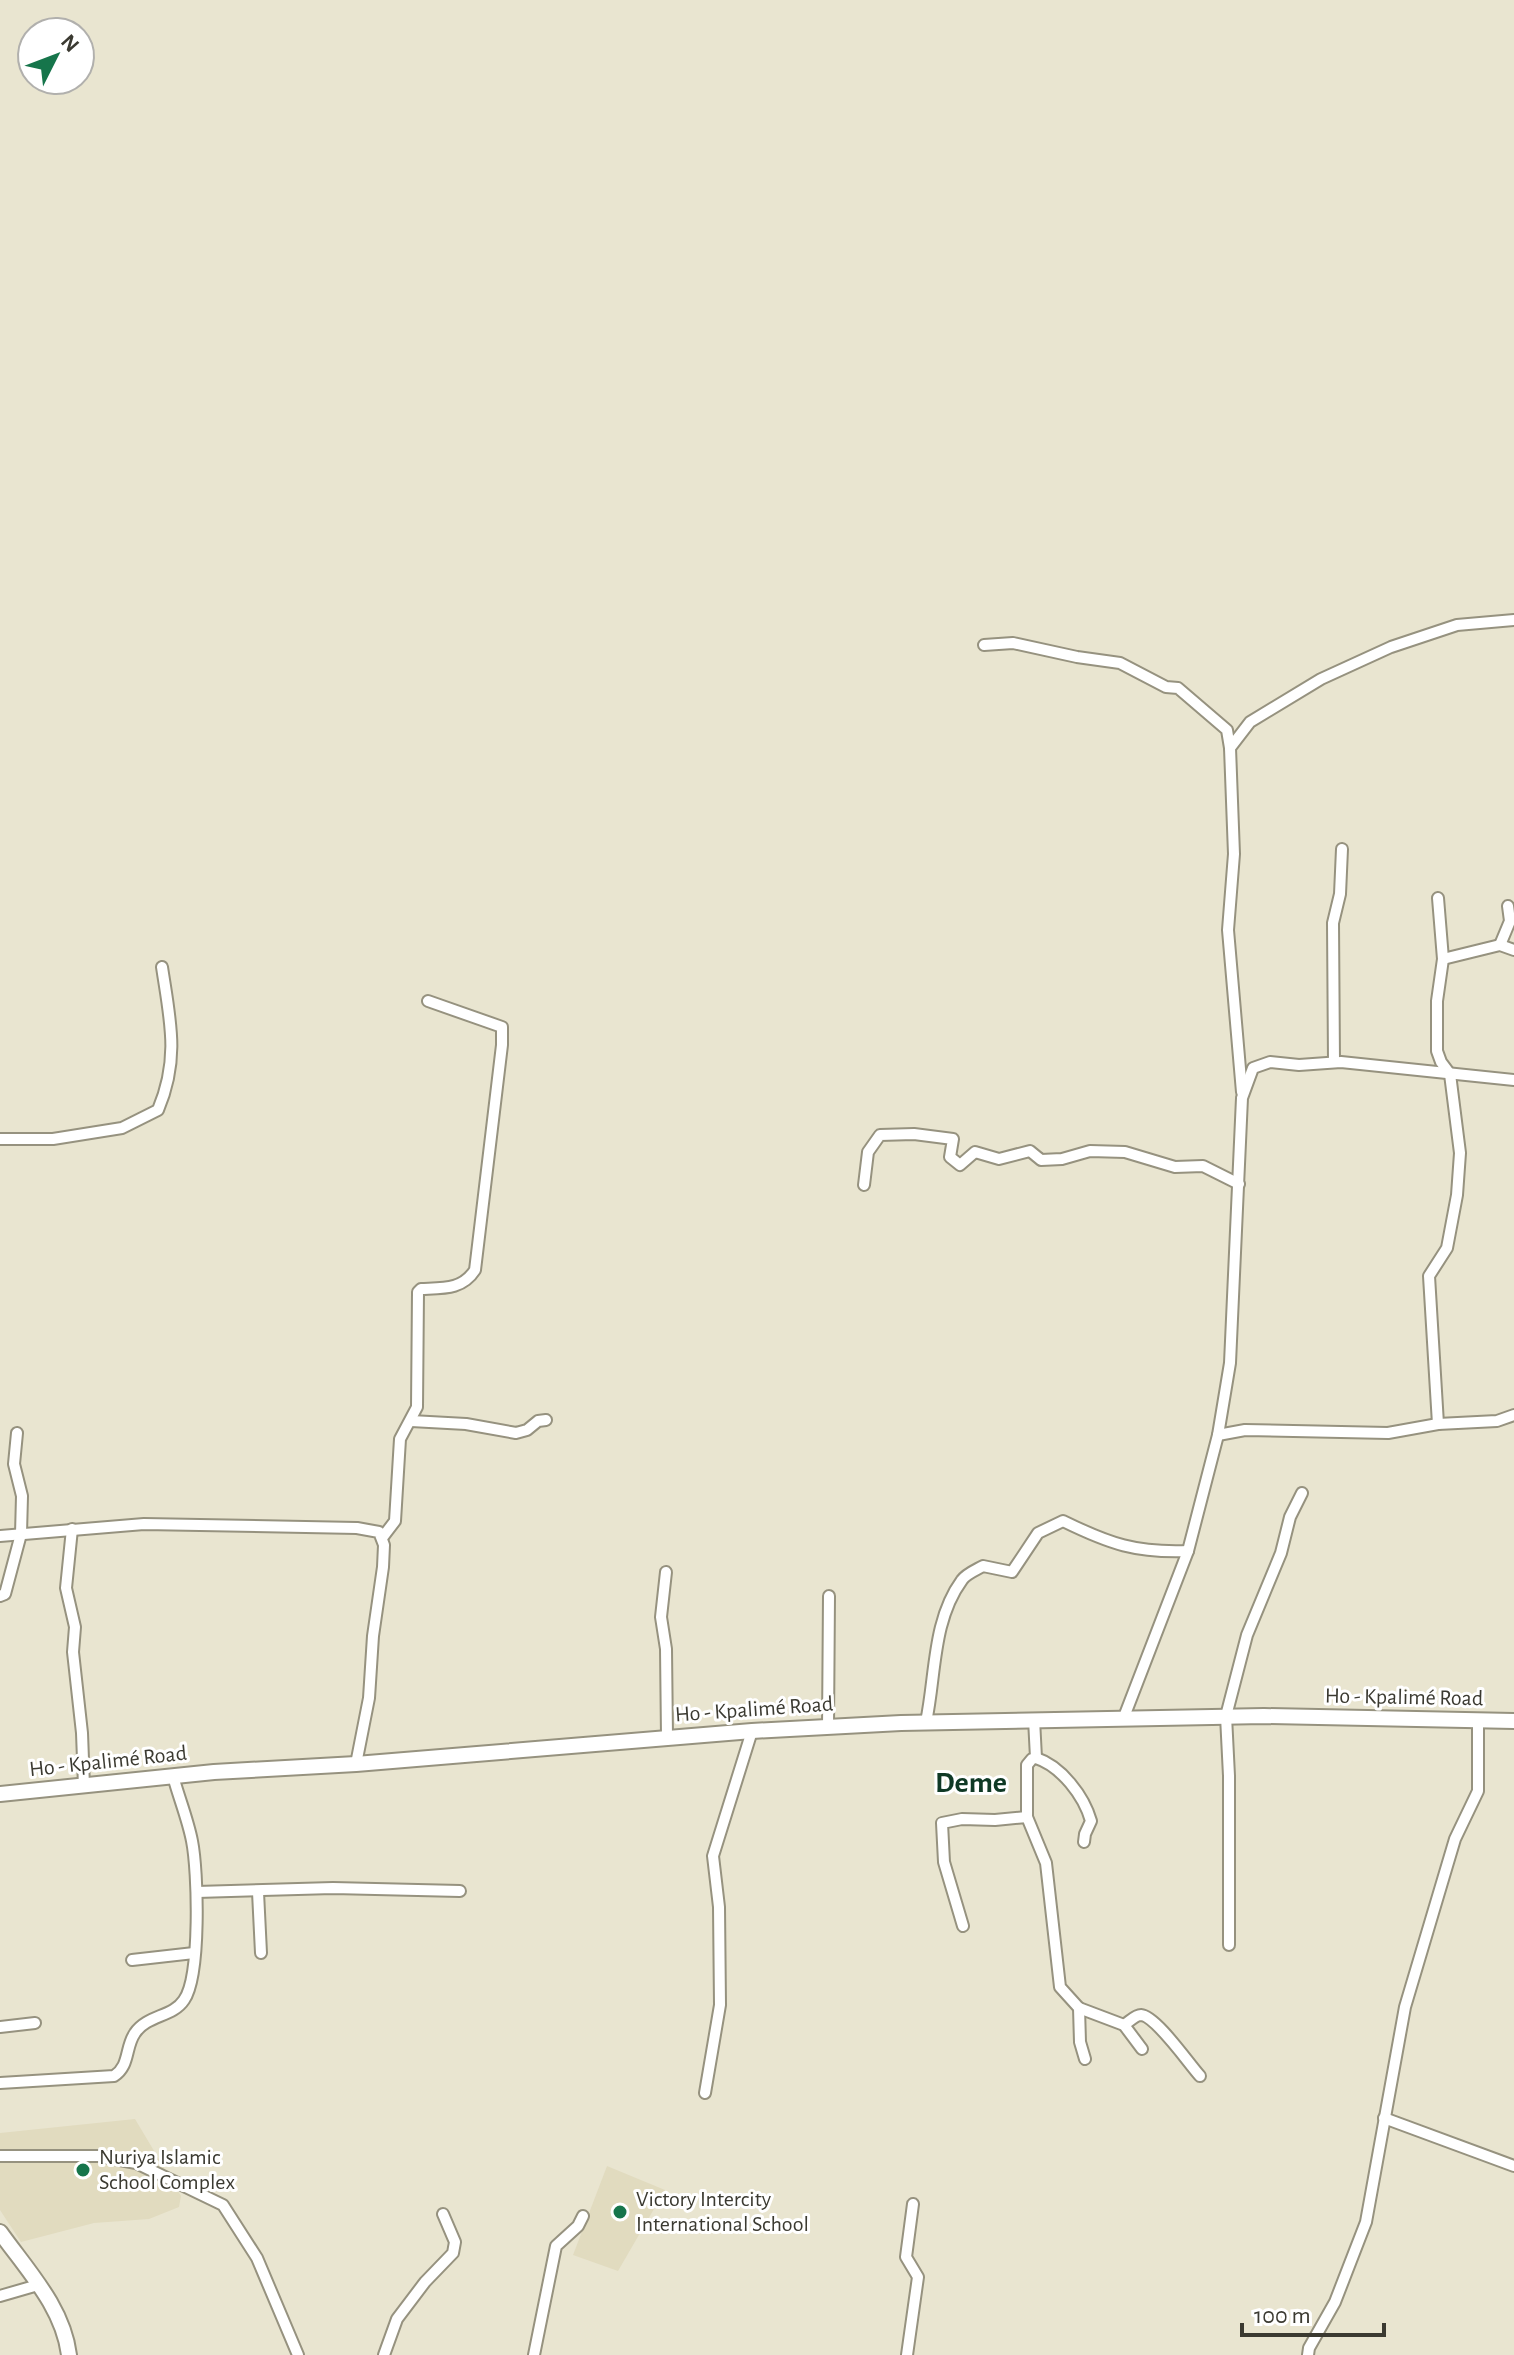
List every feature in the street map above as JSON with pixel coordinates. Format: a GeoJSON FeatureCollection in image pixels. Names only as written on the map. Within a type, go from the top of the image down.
{"type":"FeatureCollection","features":[{"type":"Feature","properties":{"kind":"main road","name":"Ho - Kpalimé Road"},"geometry":{"type":"LineString","coordinates":[[0,1794],[173,1776],[356,1764],[667,1737],[926,1722],[1226,1716],[1514,1721]]}},
{"type":"Feature","properties":{"kind":"main road"},"geometry":{"type":"LineString","coordinates":[[0,2232],[51,2302],[62,2326],[69,2355]]}},
{"type":"Feature","properties":{"kind":"street"},"geometry":{"type":"LineString","coordinates":[[1230,748],[1250,722],[1321,679],[1391,647],[1457,625],[1514,620]]}},
{"type":"Feature","properties":{"kind":"street"},"geometry":{"type":"LineString","coordinates":[[984,645],[1013,643],[1120,663],[1166,687],[1178,688],[1227,730],[1230,748],[1234,854],[1228,930],[1242,1098],[1230,1363],[1218,1435],[1188,1551],[1124,1717]]}},
{"type":"Feature","properties":{"kind":"street"},"geometry":{"type":"LineString","coordinates":[[1334,1062],[1333,923],[1340,894],[1342,849]]}},
{"type":"Feature","properties":{"kind":"street"},"geometry":{"type":"LineString","coordinates":[[1438,898],[1443,959],[1437,1001],[1437,1051],[1450,1074],[1460,1153],[1457,1195],[1447,1248],[1429,1276],[1438,1424]]}},
{"type":"Feature","properties":{"kind":"street"},"geometry":{"type":"LineString","coordinates":[[1500,945],[1510,921],[1508,906]]}},
{"type":"Feature","properties":{"kind":"street"},"geometry":{"type":"LineString","coordinates":[[1443,959],[1500,945],[1514,950]]}},
{"type":"Feature","properties":{"kind":"street"},"geometry":{"type":"LineString","coordinates":[[0,1139],[53,1139],[122,1128],[158,1110],[169,1084],[173,1044],[162,967]]}},
{"type":"Feature","properties":{"kind":"street"},"geometry":{"type":"LineString","coordinates":[[356,1764],[369,1698],[373,1636],[383,1567],[382,1538],[395,1521],[400,1439],[416,1412],[419,1389],[418,1292],[421,1289],[454,1287],[463,1283],[475,1270],[502,1045],[502,1027],[428,1001]]}},
{"type":"Feature","properties":{"kind":"street"},"geometry":{"type":"LineString","coordinates":[[1242,1098],[1253,1068],[1270,1062],[1299,1065],[1334,1062],[1514,1080]]}},
{"type":"Feature","properties":{"kind":"street"},"geometry":{"type":"LineString","coordinates":[[864,1185],[868,1152],[880,1135],[914,1134],[953,1139],[950,1157],[960,1165],[975,1152],[999,1159],[1030,1151],[1041,1160],[1062,1159],[1090,1151],[1125,1152],[1175,1167],[1203,1166],[1239,1184]]}},
{"type":"Feature","properties":{"kind":"street"},"geometry":{"type":"LineString","coordinates":[[1218,1435],[1245,1430],[1388,1433],[1438,1424],[1497,1421],[1514,1415]]}},
{"type":"Feature","properties":{"kind":"street"},"geometry":{"type":"LineString","coordinates":[[411,1421],[466,1424],[516,1433],[546,1420]]}},
{"type":"Feature","properties":{"kind":"street"},"geometry":{"type":"LineString","coordinates":[[0,1596],[5,1594],[21,1534],[22,1496],[14,1464],[17,1433]]}},
{"type":"Feature","properties":{"kind":"street"},"geometry":{"type":"LineString","coordinates":[[1229,1945],[1226,1716],[1247,1635],[1281,1553],[1290,1517],[1302,1493]]}},
{"type":"Feature","properties":{"kind":"street"},"geometry":{"type":"LineString","coordinates":[[926,1722],[932,1696],[934,1657],[941,1629],[963,1578],[983,1566],[1012,1572],[1038,1533],[1063,1521],[1118,1545],[1139,1550],[1188,1551]]}},
{"type":"Feature","properties":{"kind":"street"},"geometry":{"type":"LineString","coordinates":[[0,1536],[144,1524],[357,1528],[373,1530],[382,1538]]}},
{"type":"Feature","properties":{"kind":"street"},"geometry":{"type":"LineString","coordinates":[[72,1529],[66,1588],[75,1627],[73,1652],[84,1786]]}},
{"type":"Feature","properties":{"kind":"street"},"geometry":{"type":"LineString","coordinates":[[666,1572],[661,1617],[666,1649],[667,1737]]}},
{"type":"Feature","properties":{"kind":"street"},"geometry":{"type":"LineString","coordinates":[[828,1727],[829,1596]]}},
{"type":"Feature","properties":{"kind":"street"},"geometry":{"type":"LineString","coordinates":[[1034,1719],[1036,1758]]}},
{"type":"Feature","properties":{"kind":"street"},"geometry":{"type":"LineString","coordinates":[[1308,2355],[1335,2302],[1366,2222],[1405,2007],[1455,1839],[1478,1791],[1478,1721]]}},
{"type":"Feature","properties":{"kind":"street"},"geometry":{"type":"LineString","coordinates":[[705,2093],[720,2005],[720,1922],[713,1856],[752,1731]]}},
{"type":"Feature","properties":{"kind":"street"},"geometry":{"type":"LineString","coordinates":[[1036,1758],[1027,1765],[1027,1817],[1046,1863],[1060,1987],[1079,2008],[1124,2025],[1142,2049]]}},
{"type":"Feature","properties":{"kind":"street"},"geometry":{"type":"LineString","coordinates":[[1036,1758],[1048,1762],[1082,1800],[1091,1821],[1084,1842]]}},
{"type":"Feature","properties":{"kind":"street"},"geometry":{"type":"LineString","coordinates":[[0,2083],[114,2076],[121,2071],[133,2035],[142,2025],[162,2013],[177,2009],[189,1993],[197,1892],[192,1841],[173,1776]]}},
{"type":"Feature","properties":{"kind":"street"},"geometry":{"type":"LineString","coordinates":[[963,1926],[944,1862],[942,1823],[962,1819],[1027,1817]]}},
{"type":"Feature","properties":{"kind":"street"},"geometry":{"type":"LineString","coordinates":[[197,1892],[333,1888],[460,1891]]}},
{"type":"Feature","properties":{"kind":"street"},"geometry":{"type":"LineString","coordinates":[[258,1892],[261,1953]]}},
{"type":"Feature","properties":{"kind":"street"},"geometry":{"type":"LineString","coordinates":[[132,1960],[194,1953]]}},
{"type":"Feature","properties":{"kind":"street"},"geometry":{"type":"LineString","coordinates":[[1079,2008],[1080,2042],[1085,2059]]}},
{"type":"Feature","properties":{"kind":"street"},"geometry":{"type":"LineString","coordinates":[[1124,2025],[1137,2015],[1144,2016],[1200,2076]]}},
{"type":"Feature","properties":{"kind":"street"},"geometry":{"type":"LineString","coordinates":[[0,2027],[35,2023]]}},
{"type":"Feature","properties":{"kind":"street"},"geometry":{"type":"LineString","coordinates":[[1384,2118],[1514,2166]]}},
{"type":"Feature","properties":{"kind":"street"},"geometry":{"type":"LineString","coordinates":[[0,2156],[99,2156],[136,2163],[223,2205],[257,2258],[298,2355]]}},
{"type":"Feature","properties":{"kind":"street"},"geometry":{"type":"LineString","coordinates":[[907,2355],[918,2277],[906,2257],[913,2204]]}},
{"type":"Feature","properties":{"kind":"street"},"geometry":{"type":"LineString","coordinates":[[384,2355],[397,2319],[425,2282],[453,2253],[455,2242],[443,2214]]}},
{"type":"Feature","properties":{"kind":"street"},"geometry":{"type":"LineString","coordinates":[[534,2355],[556,2246],[578,2226],[583,2216]]}},
{"type":"Feature","properties":{"kind":"street"},"geometry":{"type":"LineString","coordinates":[[0,2296],[38,2285]]}},
{"type":"Feature","properties":{"kind":"shaded area","name":"Nuriya Islamic School Complex"},"geometry":{"type":"Polygon","coordinates":[[[135,2119],[181,2196],[179,2207],[149,2219],[94,2223],[21,2242],[0,2210],[0,2133],[135,2119]]]}},
{"type":"Feature","properties":{"kind":"shaded area","name":"Victory Intercity International School"},"geometry":{"type":"Polygon","coordinates":[[[607,2166],[665,2190],[618,2271],[573,2255],[607,2166]]]}},
{"type":"Feature","properties":{"kind":"place","name":"Nuriya Islamic School Complex"},"geometry":{"type":"Point","coordinates":[83,2170]}},
{"type":"Feature","properties":{"kind":"place","name":"Victory Intercity International School"},"geometry":{"type":"Point","coordinates":[620,2212]}},
{"type":"Feature","properties":{"kind":"district","name":"Deme"},"geometry":{"type":"Point","coordinates":[971,1783]}}]}
